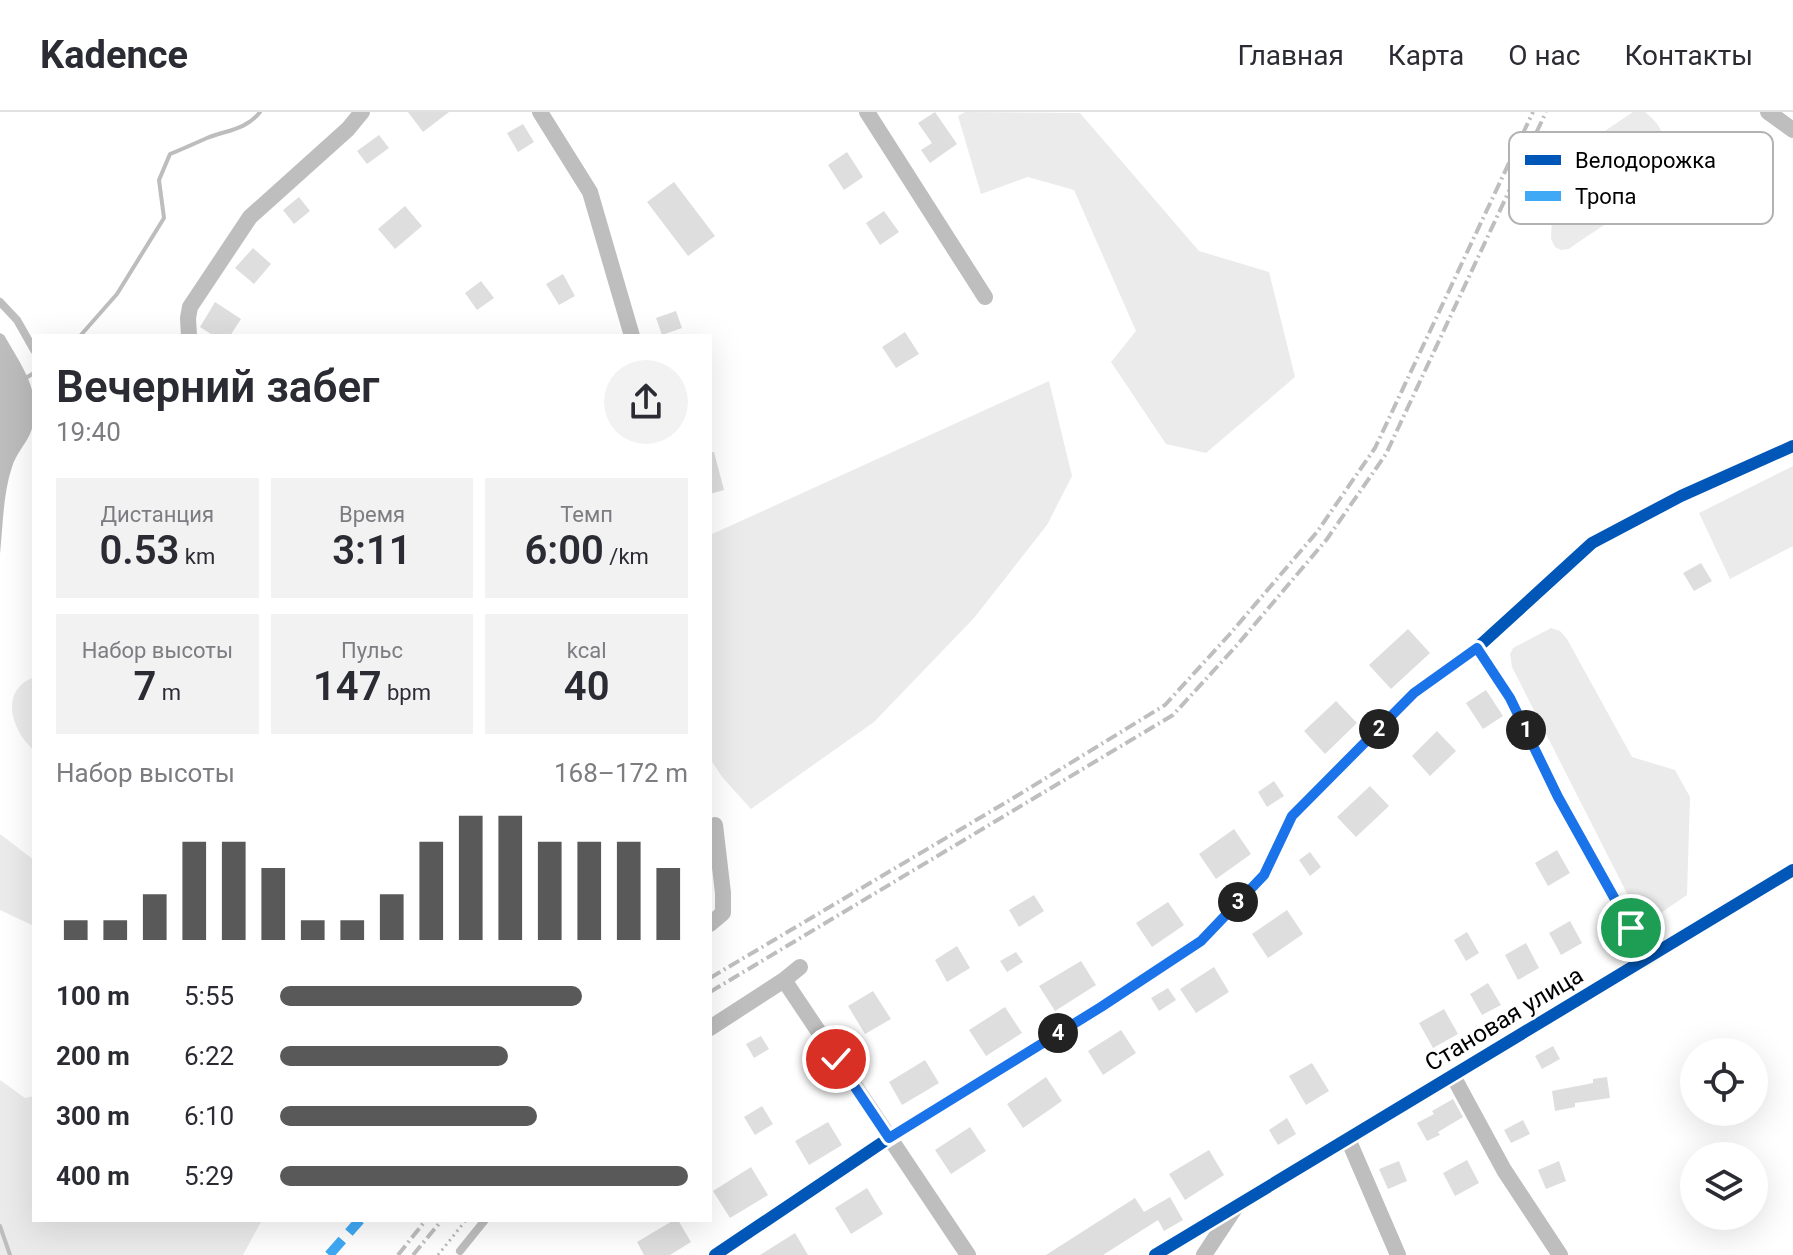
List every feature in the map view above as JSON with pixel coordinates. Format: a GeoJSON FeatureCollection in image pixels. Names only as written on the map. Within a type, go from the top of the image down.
{"type":"FeatureCollection","features":[{"type":"Feature","properties":{"kind":"street"},"geometry":{"type":"LineString","coordinates":[[189,334],[190,307],[250,217],[348,129],[362,112]]}},
{"type":"Feature","properties":{"kind":"street"},"geometry":{"type":"LineString","coordinates":[[540,112],[590,192],[631,334]]}},
{"type":"Feature","properties":{"kind":"street"},"geometry":{"type":"LineString","coordinates":[[867,112],[985,297]]}},
{"type":"Feature","properties":{"kind":"street"},"geometry":{"type":"LineString","coordinates":[[1768,112],[1793,130]]}},
{"type":"Feature","properties":{"kind":"street"},"geometry":{"type":"LineString","coordinates":[[715,1255],[889,1138],[1101,1007],[1201,941],[1264,875],[1292,816],[1414,693],[1477,648],[1592,543],[1681,496],[1793,446]]}},
{"type":"Feature","properties":{"kind":"street"},"geometry":{"type":"LineString","coordinates":[[712,922],[723,913],[715,825]]}},
{"type":"Feature","properties":{"kind":"street","name":"Становая улица"},"geometry":{"type":"LineString","coordinates":[[1155,1255],[1793,870]]}},
{"type":"Feature","properties":{"kind":"street"},"geometry":{"type":"LineString","coordinates":[[712,1027],[800,967]]}},
{"type":"Feature","properties":{"kind":"street"},"geometry":{"type":"LineString","coordinates":[[784,980],[968,1255]]}},
{"type":"Feature","properties":{"kind":"street"},"geometry":{"type":"LineString","coordinates":[[1453,1076],[1504,1170],[1560,1255]]}},
{"type":"Feature","properties":{"kind":"street"},"geometry":{"type":"LineString","coordinates":[[1348,1139],[1398,1255]]}},
{"type":"Feature","properties":{"kind":"street"},"geometry":{"type":"LineString","coordinates":[[1204,1255],[1238,1204]]}},
{"type":"Feature","properties":{"kind":"lane"},"geometry":{"type":"LineString","coordinates":[[0,302],[17,320],[32,346]]}},
{"type":"Feature","properties":{"kind":"lane"},"geometry":{"type":"LineString","coordinates":[[1477,648],[1510,698],[1558,797],[1631,928]]}},
{"type":"Feature","properties":{"kind":"lane"},"geometry":{"type":"LineString","coordinates":[[460,1251],[483,1222]]}},
{"type":"Feature","properties":{"kind":"path"},"geometry":{"type":"LineString","coordinates":[[438,1255],[464,1222]]}},
{"type":"Feature","properties":{"kind":"shaded area"},"geometry":{"type":"Polygon","coordinates":[[[965,112],[1080,113],[1199,251],[1269,272],[1295,377],[1206,453],[1166,444],[1111,362],[1136,331],[1074,190],[1028,177],[981,194],[958,116],[965,112]]]}},
{"type":"Feature","properties":{"kind":"shaded area"},"geometry":{"type":"Polygon","coordinates":[[[1633,112],[1645,112],[1661,132],[1603,132],[1633,112]]]}},
{"type":"Feature","properties":{"kind":"shaded area"},"geometry":{"type":"Polygon","coordinates":[[[1552,224],[1605,224],[1569,249],[1555,247],[1551,239],[1552,224]]]}},
{"type":"Feature","properties":{"kind":"shaded area"},"geometry":{"type":"Polygon","coordinates":[[[0,333],[4,335],[29,382],[32,427],[9,477],[0,554],[0,333]]]}},
{"type":"Feature","properties":{"kind":"shaded area"},"geometry":{"type":"Polygon","coordinates":[[[1049,381],[1072,476],[1047,525],[974,618],[874,722],[751,809],[712,762],[712,534],[1049,381]]]}},
{"type":"Feature","properties":{"kind":"shaded area"},"geometry":{"type":"Polygon","coordinates":[[[1793,466],[1793,546],[1730,579],[1699,513],[1793,466]]]}},
{"type":"Feature","properties":{"kind":"shaded area"},"geometry":{"type":"Polygon","coordinates":[[[1551,628],[1560,631],[1567,639],[1632,757],[1675,770],[1690,797],[1687,895],[1643,925],[1512,667],[1510,654],[1513,648],[1551,628]]]}},
{"type":"Feature","properties":{"kind":"shaded area"},"geometry":{"type":"Polygon","coordinates":[[[32,678],[32,748],[17,728],[12,710],[16,692],[32,678]]]}},
{"type":"Feature","properties":{"kind":"shaded area"},"geometry":{"type":"Polygon","coordinates":[[[0,834],[32,858],[32,925],[0,910],[0,834]]]}},
{"type":"Feature","properties":{"kind":"shaded area"},"geometry":{"type":"Polygon","coordinates":[[[0,1080],[25,1098],[32,1096],[32,1222],[261,1222],[243,1255],[0,1255],[0,1080]]]}},
{"type":"Feature","properties":{"kind":"building"},"geometry":{"type":"Polygon","coordinates":[[[408,112],[449,112],[423,132],[408,112]]]}},
{"type":"Feature","properties":{"kind":"building"},"geometry":{"type":"Polygon","coordinates":[[[935,112],[957,144],[930,163],[921,150],[932,143],[918,123],[935,112]]]}},
{"type":"Feature","properties":{"kind":"building"},"geometry":{"type":"Polygon","coordinates":[[[523,124],[534,142],[518,152],[507,133],[523,124]]]}},
{"type":"Feature","properties":{"kind":"building"},"geometry":{"type":"Polygon","coordinates":[[[379,135],[389,148],[367,164],[357,151],[379,135]]]}},
{"type":"Feature","properties":{"kind":"building"},"geometry":{"type":"Polygon","coordinates":[[[847,152],[863,177],[844,190],[828,165],[847,152]]]}},
{"type":"Feature","properties":{"kind":"building"},"geometry":{"type":"Polygon","coordinates":[[[674,182],[715,236],[688,256],[647,202],[674,182]]]}},
{"type":"Feature","properties":{"kind":"building"},"geometry":{"type":"Polygon","coordinates":[[[299,197],[310,211],[294,224],[283,210],[299,197]]]}},
{"type":"Feature","properties":{"kind":"building"},"geometry":{"type":"Polygon","coordinates":[[[405,206],[422,226],[395,249],[378,229],[405,206]]]}},
{"type":"Feature","properties":{"kind":"building"},"geometry":{"type":"Polygon","coordinates":[[[884,211],[899,232],[880,245],[866,223],[884,211]]]}},
{"type":"Feature","properties":{"kind":"building"},"geometry":{"type":"Polygon","coordinates":[[[253,248],[271,264],[254,284],[235,268],[253,248]]]}},
{"type":"Feature","properties":{"kind":"building"},"geometry":{"type":"Polygon","coordinates":[[[563,274],[575,296],[559,305],[546,284],[563,274]]]}},
{"type":"Feature","properties":{"kind":"building"},"geometry":{"type":"Polygon","coordinates":[[[481,281],[494,298],[477,310],[465,293],[481,281]]]}},
{"type":"Feature","properties":{"kind":"building"},"geometry":{"type":"Polygon","coordinates":[[[215,302],[241,319],[231,334],[211,334],[200,327],[215,302]]]}},
{"type":"Feature","properties":{"kind":"building"},"geometry":{"type":"Polygon","coordinates":[[[676,311],[682,328],[662,334],[656,318],[676,311]]]}},
{"type":"Feature","properties":{"kind":"building"},"geometry":{"type":"Polygon","coordinates":[[[905,332],[919,354],[896,368],[882,347],[905,332]]]}},
{"type":"Feature","properties":{"kind":"building"},"geometry":{"type":"Polygon","coordinates":[[[712,452],[714,452],[724,490],[712,493],[712,452]]]}},
{"type":"Feature","properties":{"kind":"building"},"geometry":{"type":"Polygon","coordinates":[[[1701,563],[1712,581],[1694,591],[1683,573],[1701,563]]]}},
{"type":"Feature","properties":{"kind":"building"},"geometry":{"type":"Polygon","coordinates":[[[1408,629],[1430,653],[1391,689],[1369,665],[1408,629]]]}},
{"type":"Feature","properties":{"kind":"building"},"geometry":{"type":"Polygon","coordinates":[[[1486,690],[1503,716],[1483,729],[1466,703],[1486,690]]]}},
{"type":"Feature","properties":{"kind":"building"},"geometry":{"type":"Polygon","coordinates":[[[1336,701],[1357,723],[1325,754],[1304,731],[1336,701]]]}},
{"type":"Feature","properties":{"kind":"building"},"geometry":{"type":"Polygon","coordinates":[[[1437,731],[1456,751],[1430,776],[1412,756],[1437,731]]]}},
{"type":"Feature","properties":{"kind":"building"},"geometry":{"type":"Polygon","coordinates":[[[1274,781],[1284,796],[1267,807],[1258,792],[1274,781]]]}},
{"type":"Feature","properties":{"kind":"building"},"geometry":{"type":"Polygon","coordinates":[[[1370,786],[1389,806],[1356,837],[1337,817],[1370,786]]]}},
{"type":"Feature","properties":{"kind":"building"},"geometry":{"type":"Polygon","coordinates":[[[1234,829],[1251,854],[1216,879],[1199,854],[1234,829]]]}},
{"type":"Feature","properties":{"kind":"building"},"geometry":{"type":"Polygon","coordinates":[[[1557,850],[1570,873],[1548,886],[1535,863],[1557,850]]]}},
{"type":"Feature","properties":{"kind":"building"},"geometry":{"type":"Polygon","coordinates":[[[1310,852],[1321,867],[1310,876],[1299,860],[1310,852]]]}},
{"type":"Feature","properties":{"kind":"building"},"geometry":{"type":"Polygon","coordinates":[[[1034,895],[1044,911],[1019,927],[1009,910],[1034,895]]]}},
{"type":"Feature","properties":{"kind":"building"},"geometry":{"type":"Polygon","coordinates":[[[1168,902],[1184,925],[1152,947],[1136,923],[1168,902]]]}},
{"type":"Feature","properties":{"kind":"building"},"geometry":{"type":"Polygon","coordinates":[[[1287,910],[1303,934],[1268,958],[1252,934],[1287,910]]]}},
{"type":"Feature","properties":{"kind":"building"},"geometry":{"type":"Polygon","coordinates":[[[1570,921],[1582,943],[1561,955],[1549,933],[1570,921]]]}},
{"type":"Feature","properties":{"kind":"building"},"geometry":{"type":"Polygon","coordinates":[[[1467,932],[1479,953],[1466,961],[1454,940],[1467,932]]]}},
{"type":"Feature","properties":{"kind":"building"},"geometry":{"type":"Polygon","coordinates":[[[1526,943],[1539,968],[1518,980],[1505,955],[1526,943]]]}},
{"type":"Feature","properties":{"kind":"building"},"geometry":{"type":"Polygon","coordinates":[[[957,946],[970,968],[947,982],[935,960],[957,946]]]}},
{"type":"Feature","properties":{"kind":"building"},"geometry":{"type":"Polygon","coordinates":[[[1016,952],[1023,962],[1007,972],[1000,961],[1016,952]]]}},
{"type":"Feature","properties":{"kind":"building"},"geometry":{"type":"Polygon","coordinates":[[[1081,961],[1096,985],[1055,1011],[1039,986],[1081,961]]]}},
{"type":"Feature","properties":{"kind":"building"},"geometry":{"type":"Polygon","coordinates":[[[1214,967],[1229,992],[1196,1013],[1180,989],[1214,967]]]}},
{"type":"Feature","properties":{"kind":"building"},"geometry":{"type":"Polygon","coordinates":[[[1488,983],[1501,1005],[1482,1015],[1470,994],[1488,983]]]}},
{"type":"Feature","properties":{"kind":"building"},"geometry":{"type":"Polygon","coordinates":[[[1168,988],[1176,1000],[1159,1011],[1151,998],[1168,988]]]}},
{"type":"Feature","properties":{"kind":"building"},"geometry":{"type":"Polygon","coordinates":[[[873,991],[891,1019],[865,1034],[848,1006],[873,991]]]}},
{"type":"Feature","properties":{"kind":"building"},"geometry":{"type":"Polygon","coordinates":[[[1005,1007],[1022,1033],[986,1056],[969,1030],[1005,1007]]]}},
{"type":"Feature","properties":{"kind":"building"},"geometry":{"type":"Polygon","coordinates":[[[1444,1009],[1458,1034],[1433,1048],[1419,1023],[1444,1009]]]}},
{"type":"Feature","properties":{"kind":"building"},"geometry":{"type":"Polygon","coordinates":[[[1121,1030],[1136,1053],[1103,1075],[1088,1051],[1121,1030]]]}},
{"type":"Feature","properties":{"kind":"building"},"geometry":{"type":"Polygon","coordinates":[[[761,1036],[769,1049],[754,1058],[746,1044],[761,1036]]]}},
{"type":"Feature","properties":{"kind":"building"},"geometry":{"type":"Polygon","coordinates":[[[1553,1046],[1560,1059],[1542,1069],[1535,1056],[1553,1046]]]}},
{"type":"Feature","properties":{"kind":"building"},"geometry":{"type":"Polygon","coordinates":[[[925,1060],[939,1083],[902,1105],[889,1082],[925,1060]]]}},
{"type":"Feature","properties":{"kind":"building"},"geometry":{"type":"Polygon","coordinates":[[[1312,1063],[1329,1091],[1306,1105],[1289,1076],[1312,1063]]]}},
{"type":"Feature","properties":{"kind":"building"},"geometry":{"type":"Polygon","coordinates":[[[1046,1077],[1062,1101],[1023,1128],[1007,1104],[1046,1077]]]}},
{"type":"Feature","properties":{"kind":"building"},"geometry":{"type":"Polygon","coordinates":[[[1607,1077],[1610,1098],[1575,1103],[1575,1107],[1555,1111],[1552,1091],[1607,1077]]]}},
{"type":"Feature","properties":{"kind":"building"},"geometry":{"type":"Polygon","coordinates":[[[1453,1099],[1463,1117],[1427,1141],[1417,1123],[1453,1099]]]}},
{"type":"Feature","properties":{"kind":"building"},"geometry":{"type":"Polygon","coordinates":[[[762,1106],[773,1124],[755,1135],[744,1117],[762,1106]]]}},
{"type":"Feature","properties":{"kind":"building"},"geometry":{"type":"Polygon","coordinates":[[[1287,1118],[1296,1134],[1278,1145],[1269,1130],[1287,1118]]]}},
{"type":"Feature","properties":{"kind":"building"},"geometry":{"type":"Polygon","coordinates":[[[1523,1120],[1530,1134],[1511,1143],[1504,1130],[1523,1120]]]}},
{"type":"Feature","properties":{"kind":"building"},"geometry":{"type":"Polygon","coordinates":[[[828,1122],[842,1145],[809,1165],[795,1141],[828,1122]]]}},
{"type":"Feature","properties":{"kind":"building"},"geometry":{"type":"Polygon","coordinates":[[[970,1127],[986,1151],[951,1174],[935,1150],[970,1127]]]}},
{"type":"Feature","properties":{"kind":"building"},"geometry":{"type":"Polygon","coordinates":[[[1209,1150],[1224,1175],[1185,1200],[1169,1174],[1209,1150]]]}},
{"type":"Feature","properties":{"kind":"building"},"geometry":{"type":"Polygon","coordinates":[[[1467,1160],[1479,1183],[1455,1196],[1443,1173],[1467,1160]]]}},
{"type":"Feature","properties":{"kind":"building"},"geometry":{"type":"Polygon","coordinates":[[[1399,1161],[1407,1181],[1388,1189],[1379,1169],[1399,1161]]]}},
{"type":"Feature","properties":{"kind":"building"},"geometry":{"type":"Polygon","coordinates":[[[1559,1161],[1566,1181],[1546,1189],[1538,1170],[1559,1161]]]}},
{"type":"Feature","properties":{"kind":"building"},"geometry":{"type":"Polygon","coordinates":[[[751,1167],[768,1195],[730,1218],[713,1191],[751,1167]]]}},
{"type":"Feature","properties":{"kind":"building"},"geometry":{"type":"Polygon","coordinates":[[[867,1188],[883,1214],[851,1234],[835,1208],[867,1188]]]}},
{"type":"Feature","properties":{"kind":"building"},"geometry":{"type":"Polygon","coordinates":[[[1170,1197],[1183,1220],[1164,1231],[1158,1220],[1103,1255],[1046,1255],[1135,1198],[1144,1212],[1170,1197]]]}},
{"type":"Feature","properties":{"kind":"building"},"geometry":{"type":"Polygon","coordinates":[[[671,1222],[679,1222],[691,1242],[670,1255],[644,1255],[637,1242],[671,1222]]]}},
{"type":"Feature","properties":{"kind":"building"},"geometry":{"type":"Polygon","coordinates":[[[795,1233],[808,1255],[760,1255],[795,1233]]]}},
{"type":"Feature","properties":{"kind":"waterway"},"geometry":{"type":"LineString","coordinates":[[82,334],[117,294],[164,218],[159,180],[170,154],[242,126],[260,112]]}},
{"type":"Feature","properties":{"kind":"waterway"},"geometry":{"type":"LineString","coordinates":[[24,379],[32,374]]}},
{"type":"Feature","properties":{"kind":"waterway"},"geometry":{"type":"LineString","coordinates":[[0,1226],[10,1255]]}},
{"type":"Feature","properties":{"kind":"railway"},"geometry":{"type":"LineString","coordinates":[[1524,132],[1533,112]]}},
{"type":"Feature","properties":{"kind":"railway"},"geometry":{"type":"LineString","coordinates":[[1537,132],[1546,112]]}},
{"type":"Feature","properties":{"kind":"railway"},"geometry":{"type":"LineString","coordinates":[[712,977],[1165,705],[1317,532],[1375,448],[1509,163]]}},
{"type":"Feature","properties":{"kind":"railway"},"geometry":{"type":"LineString","coordinates":[[712,991],[1173,715],[1327,539],[1386,454],[1509,191]]}},
{"type":"Feature","properties":{"kind":"railway"},"geometry":{"type":"LineString","coordinates":[[398,1255],[424,1222]]}},
{"type":"Feature","properties":{"kind":"railway"},"geometry":{"type":"LineString","coordinates":[[413,1255],[440,1222]]}},
{"type":"Feature","properties":{"kind":"marked path"},"geometry":{"type":"LineString","coordinates":[[329,1255],[358,1222]]}},
{"type":"Feature","properties":{"kind":"cycle path"},"geometry":{"type":"LineString","coordinates":[[715,1255],[889,1138],[1101,1007],[1201,941],[1264,875],[1292,816],[1414,693],[1477,648],[1592,543],[1681,496],[1793,446]]}},
{"type":"Feature","properties":{"kind":"cycle path"},"geometry":{"type":"LineString","coordinates":[[1155,1255],[1793,870]]}},
{"type":"Feature","properties":{"kind":"route"},"geometry":{"type":"LineString","coordinates":[[836,1059],[889,1138],[1101,1007],[1201,941],[1264,875],[1292,816],[1414,693],[1477,648],[1510,698],[1558,797],[1631,928]]}}]}
